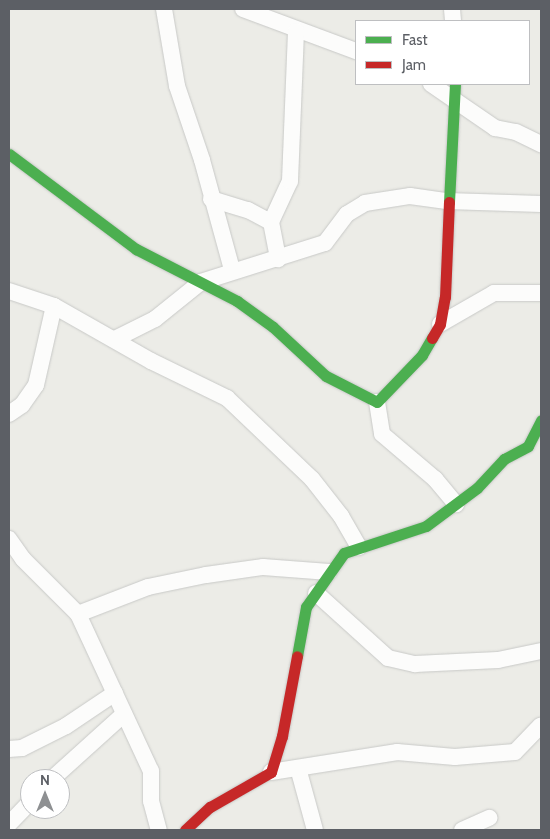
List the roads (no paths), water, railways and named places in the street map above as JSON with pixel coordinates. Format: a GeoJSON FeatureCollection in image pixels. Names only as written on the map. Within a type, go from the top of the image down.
{"type":"FeatureCollection","features":[{"type":"Feature","properties":{"kind":"street"},"geometry":{"type":"LineString","coordinates":[[164,9],[177,86],[202,160],[211,199],[232,270]]}},
{"type":"Feature","properties":{"kind":"street"},"geometry":{"type":"LineString","coordinates":[[243,9],[296,31],[355,51]]}},
{"type":"Feature","properties":{"kind":"street"},"geometry":{"type":"LineString","coordinates":[[278,259],[271,222],[290,181],[296,31]]}},
{"type":"Feature","properties":{"kind":"street"},"geometry":{"type":"LineString","coordinates":[[434,85],[455,91],[495,128],[516,132],[541,144]]}},
{"type":"Feature","properties":{"kind":"street"},"geometry":{"type":"LineString","coordinates":[[377,402],[422,355],[440,324],[445,297],[448,201],[455,91]]}},
{"type":"Feature","properties":{"kind":"street"},"geometry":{"type":"LineString","coordinates":[[9,154],[136,249],[236,301],[274,327],[326,376],[377,402]]}},
{"type":"Feature","properties":{"kind":"street"},"geometry":{"type":"LineString","coordinates":[[115,339],[155,319],[201,282],[232,270],[278,259],[325,243],[347,214],[365,202],[410,196],[448,201],[541,204]]}},
{"type":"Feature","properties":{"kind":"street"},"geometry":{"type":"LineString","coordinates":[[211,199],[248,210],[271,222]]}},
{"type":"Feature","properties":{"kind":"street"},"geometry":{"type":"LineString","coordinates":[[9,291],[54,306],[151,361],[227,398],[312,479],[341,516],[359,548]]}},
{"type":"Feature","properties":{"kind":"street"},"geometry":{"type":"LineString","coordinates":[[440,324],[494,294],[541,293]]}},
{"type":"Feature","properties":{"kind":"street"},"geometry":{"type":"LineString","coordinates":[[9,414],[22,405],[36,385],[54,306]]}},
{"type":"Feature","properties":{"kind":"street"},"geometry":{"type":"LineString","coordinates":[[377,402],[382,434],[435,479],[456,504]]}},
{"type":"Feature","properties":{"kind":"street"},"geometry":{"type":"LineString","coordinates":[[271,772],[282,736],[306,607],[344,553],[426,526],[477,488],[504,459],[534,446],[541,420]]}},
{"type":"Feature","properties":{"kind":"street"},"geometry":{"type":"LineString","coordinates":[[9,539],[23,559],[78,614],[151,771],[151,801],[159,830]]}},
{"type":"Feature","properties":{"kind":"street"},"geometry":{"type":"LineString","coordinates":[[78,614],[148,587],[206,575],[263,567],[330,572]]}},
{"type":"Feature","properties":{"kind":"street"},"geometry":{"type":"LineString","coordinates":[[316,593],[388,658],[424,664],[498,660],[541,651]]}},
{"type":"Feature","properties":{"kind":"street"},"geometry":{"type":"LineString","coordinates":[[9,749],[22,748],[66,726],[115,693]]}},
{"type":"Feature","properties":{"kind":"street"},"geometry":{"type":"LineString","coordinates":[[63,769],[124,714]]}},
{"type":"Feature","properties":{"kind":"street"},"geometry":{"type":"LineString","coordinates":[[185,830],[210,808],[271,772],[397,752],[455,757],[515,752],[541,725]]}},
{"type":"Feature","properties":{"kind":"street"},"geometry":{"type":"LineString","coordinates":[[298,768],[315,830]]}},
{"type":"Feature","properties":{"kind":"street"},"geometry":{"type":"LineString","coordinates":[[9,824],[20,812]]}},
{"type":"Feature","properties":{"kind":"street"},"geometry":{"type":"LineString","coordinates":[[462,830],[489,818]]}}]}
